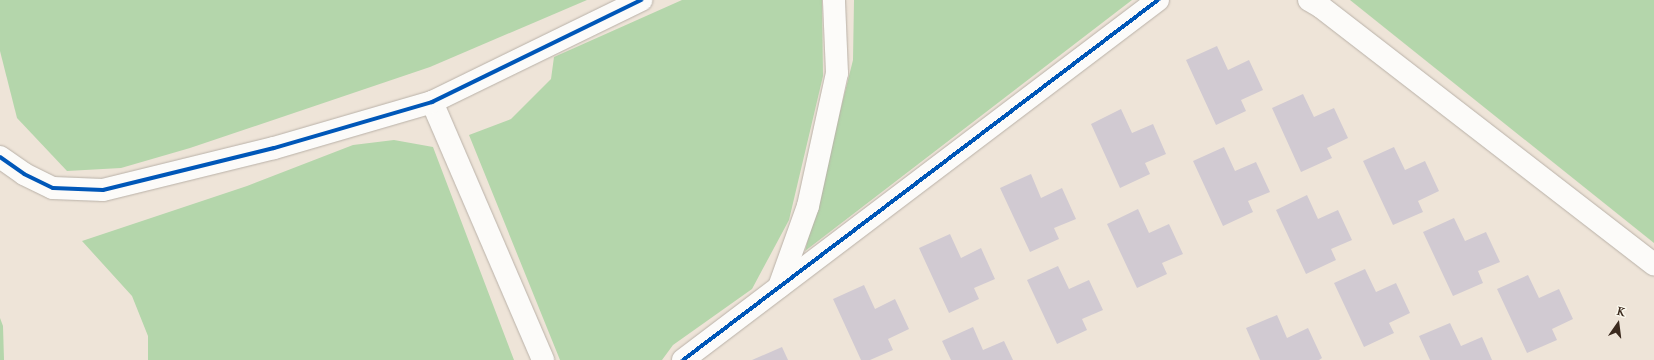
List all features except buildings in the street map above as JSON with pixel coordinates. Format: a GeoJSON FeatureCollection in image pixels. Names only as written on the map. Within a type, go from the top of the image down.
{"type":"FeatureCollection","features":[{"type":"Feature","properties":{"kind":"street"},"geometry":{"type":"LineString","coordinates":[[0,157],[24,174],[53,188],[103,190],[274,148],[432,102],[641,0]]}},
{"type":"Feature","properties":{"kind":"street"},"geometry":{"type":"LineString","coordinates":[[779,287],[808,206],[837,73],[834,0]]}},
{"type":"Feature","properties":{"kind":"street"},"geometry":{"type":"LineString","coordinates":[[683,360],[1158,0]]}},
{"type":"Feature","properties":{"kind":"street"},"geometry":{"type":"LineString","coordinates":[[1309,0],[1321,7],[1654,264]]}},
{"type":"Feature","properties":{"kind":"street"},"geometry":{"type":"LineString","coordinates":[[432,102],[543,360]]}},
{"type":"Feature","properties":{"kind":"green space"},"geometry":{"type":"Polygon","coordinates":[[[0,0],[587,0],[430,67],[190,148],[121,168],[67,171],[17,118],[0,51],[0,0]]]}},
{"type":"Feature","properties":{"kind":"green space"},"geometry":{"type":"Polygon","coordinates":[[[682,0],[822,0],[823,76],[789,220],[752,289],[673,345],[662,360],[560,360],[469,135],[511,119],[551,79],[554,57],[682,0]]]}},
{"type":"Feature","properties":{"kind":"green space"},"geometry":{"type":"Polygon","coordinates":[[[854,0],[1132,0],[805,251],[853,60],[854,0]]]}},
{"type":"Feature","properties":{"kind":"green space"},"geometry":{"type":"Polygon","coordinates":[[[1350,0],[1654,0],[1654,243],[1350,0]]]}},
{"type":"Feature","properties":{"kind":"green space"},"geometry":{"type":"Polygon","coordinates":[[[394,140],[433,147],[514,360],[148,360],[148,336],[132,296],[82,241],[247,186],[353,145],[394,140]]]}},
{"type":"Feature","properties":{"kind":"green space"},"geometry":{"type":"Polygon","coordinates":[[[0,318],[3,326],[4,360],[0,360],[0,318]]]}},
{"type":"Feature","properties":{"kind":"cycle path"},"geometry":{"type":"LineString","coordinates":[[0,157],[24,174],[53,188],[103,190],[274,148],[432,102],[641,0]]}},
{"type":"Feature","properties":{"kind":"cycle path"},"geometry":{"type":"LineString","coordinates":[[683,360],[1158,0]]}}]}
